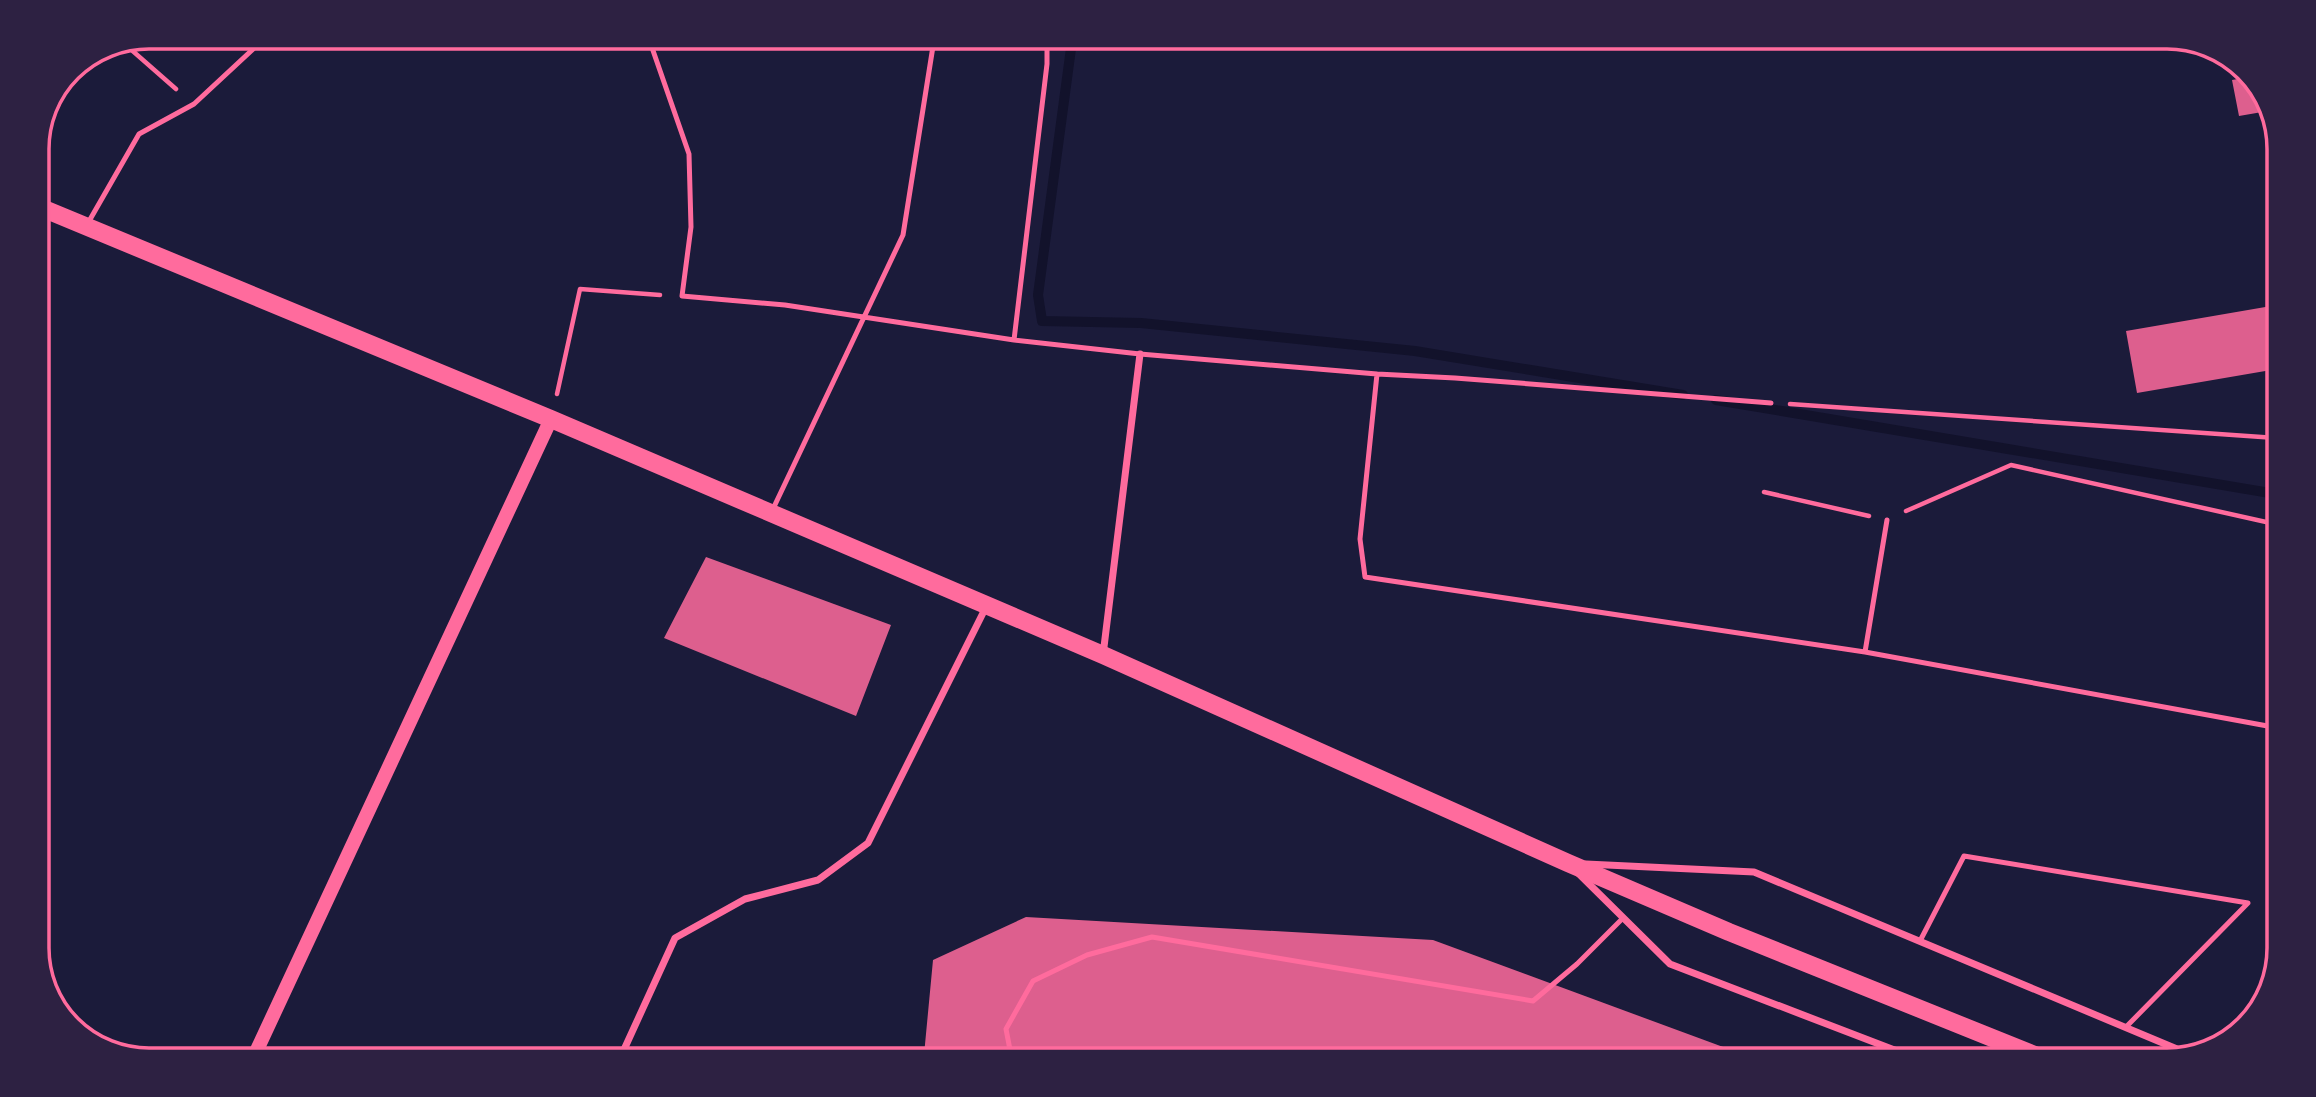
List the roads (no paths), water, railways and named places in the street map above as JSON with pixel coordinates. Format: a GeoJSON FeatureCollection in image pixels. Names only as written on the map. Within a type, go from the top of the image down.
{"type":"FeatureCollection","features":[{"type":"Feature","properties":{"kind":"main road"},"geometry":{"type":"LineString","coordinates":[[49,211],[551,419],[1103,656],[1729,932],[2017,1048]]}},
{"type":"Feature","properties":{"kind":"main road"},"geometry":{"type":"LineString","coordinates":[[258,1048],[551,419]]}},
{"type":"Feature","properties":{"kind":"street"},"geometry":{"type":"LineString","coordinates":[[1103,656],[1140,354]]}},
{"type":"Feature","properties":{"kind":"street"},"geometry":{"type":"LineString","coordinates":[[625,1048],[675,937],[745,899],[818,880],[868,843],[986,606]]}},
{"type":"Feature","properties":{"kind":"street"},"geometry":{"type":"LineString","coordinates":[[1568,863],[1670,964],[1889,1048]]}},
{"type":"Feature","properties":{"kind":"street"},"geometry":{"type":"LineString","coordinates":[[1568,863],[1754,872],[2173,1048]]}},
{"type":"Feature","properties":{"kind":"lane"},"geometry":{"type":"LineString","coordinates":[[87,225],[139,134],[194,104],[253,49]]}},
{"type":"Feature","properties":{"kind":"lane"},"geometry":{"type":"LineString","coordinates":[[652,49],[689,154],[691,227],[682,296],[785,306],[1014,340],[1140,354],[1772,403]]}},
{"type":"Feature","properties":{"kind":"lane"},"geometry":{"type":"LineString","coordinates":[[771,514],[903,236],[933,49]]}},
{"type":"Feature","properties":{"kind":"lane"},"geometry":{"type":"LineString","coordinates":[[1014,340],[1047,49]]}},
{"type":"Feature","properties":{"kind":"lane"},"geometry":{"type":"LineString","coordinates":[[1377,374],[1360,539],[1365,577],[1865,652],[2267,726]]}},
{"type":"Feature","properties":{"kind":"lane"},"geometry":{"type":"LineString","coordinates":[[1865,652],[1887,520]]}},
{"type":"Feature","properties":{"kind":"lane"},"geometry":{"type":"LineString","coordinates":[[1920,941],[1964,856],[2248,904],[2126,1027]]}},
{"type":"Feature","properties":{"kind":"lane"},"geometry":{"type":"LineString","coordinates":[[1010,1048],[1006,1029],[1033,981],[1087,955],[1152,937],[1533,1001],[1577,964],[1623,918]]}},
{"type":"Feature","properties":{"kind":"waterway"},"geometry":{"type":"LineString","coordinates":[[1071,49],[1038,295],[1042,321],[1141,323],[1415,351],[1683,395]]}},
{"type":"Feature","properties":{"kind":"waterway"},"geometry":{"type":"LineString","coordinates":[[1716,400],[2267,492]]}}]}
